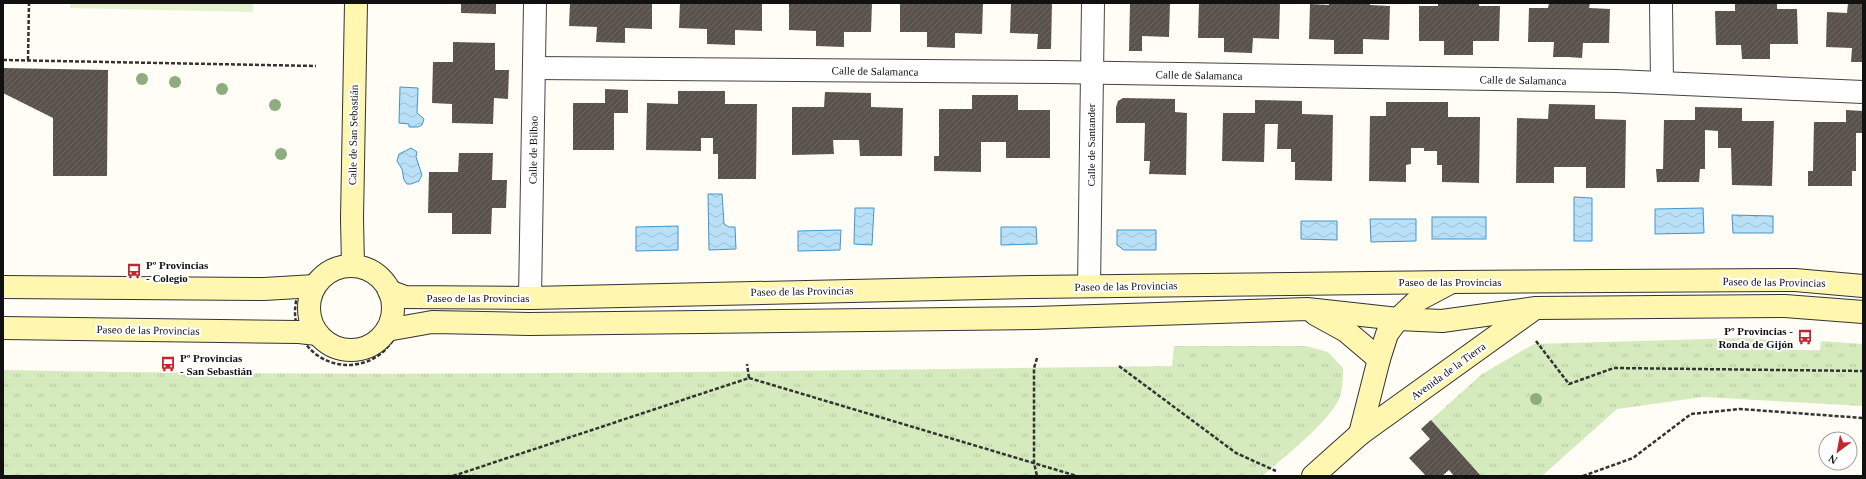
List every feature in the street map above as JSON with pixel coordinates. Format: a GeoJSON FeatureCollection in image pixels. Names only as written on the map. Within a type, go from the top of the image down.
{"type":"FeatureCollection","features":[{"type":"Feature","properties":{"kind":"street","name":"Calle de San Sebastián"},"geometry":{"type":"LineString","coordinates":[[353,263],[352,218],[356,3]]}},
{"type":"Feature","properties":{"kind":"street","name":"Calle de Bilbao"},"geometry":{"type":"LineString","coordinates":[[530,298],[535,3]]}},
{"type":"Feature","properties":{"kind":"street","name":"Calle de Santander"},"geometry":{"type":"LineString","coordinates":[[1089,286],[1093,3]]}},
{"type":"Feature","properties":{"kind":"street"},"geometry":{"type":"LineString","coordinates":[[1661,3],[1662,83]]}},
{"type":"Feature","properties":{"kind":"street","name":"Calle de Salamanca"},"geometry":{"type":"LineString","coordinates":[[534,68],[1091,73],[1662,83],[1863,92]]}},
{"type":"Feature","properties":{"kind":"street"},"geometry":{"type":"LineString","coordinates":[[3,288],[256,289],[308,287],[324,275],[353,263],[382,280],[394,293],[392,302],[393,329]]}},
{"type":"Feature","properties":{"kind":"street","name":"Paseo de las Provincias"},"geometry":{"type":"LineString","coordinates":[[394,293],[405,297],[530,298],[751,292],[1089,286],[1795,280],[1863,286]]}},
{"type":"Feature","properties":{"kind":"street"},"geometry":{"type":"LineString","coordinates":[[1360,434],[1379,359],[1393,327],[1418,300],[1452,282]]}},
{"type":"Feature","properties":{"kind":"street"},"geometry":{"type":"LineString","coordinates":[[308,287],[308,310],[311,323],[308,333],[331,346],[351,350],[365,348],[377,342],[393,329],[432,322],[528,324],[1034,318],[1307,309],[1393,327],[1536,308],[1785,306],[1863,312]]}},
{"type":"Feature","properties":{"kind":"street","name":"Avenida de la Tierra"},"geometry":{"type":"LineString","coordinates":[[1312,476],[1360,434],[1536,308]]}},
{"type":"Feature","properties":{"kind":"street"},"geometry":{"type":"LineString","coordinates":[[1307,309],[1346,331],[1379,359]]}},
{"type":"Feature","properties":{"kind":"street","name":"Paseo de las Provincias"},"geometry":{"type":"LineString","coordinates":[[3,328],[308,333]]}},
{"type":"Feature","properties":{"kind":"path"},"geometry":{"type":"LineString","coordinates":[[28,60],[29,3]]}},
{"type":"Feature","properties":{"kind":"path"},"geometry":{"type":"LineString","coordinates":[[3,60],[316,66]]}},
{"type":"Feature","properties":{"kind":"path"},"geometry":{"type":"LineString","coordinates":[[343,259],[353,263],[362,260],[374,265],[387,274],[401,316],[393,329],[392,343],[378,356],[360,364],[337,364],[313,352],[302,339],[308,333],[296,323],[296,298],[308,287],[315,270],[328,262],[343,259]]}},
{"type":"Feature","properties":{"kind":"path"},"geometry":{"type":"LineString","coordinates":[[1535,340],[1569,384],[1614,368],[1863,371]]}},
{"type":"Feature","properties":{"kind":"path"},"geometry":{"type":"LineString","coordinates":[[1036,358],[1034,368],[1034,463],[1037,476]]}},
{"type":"Feature","properties":{"kind":"path"},"geometry":{"type":"LineString","coordinates":[[747,364],[749,378]]}},
{"type":"Feature","properties":{"kind":"path"},"geometry":{"type":"LineString","coordinates":[[1119,366],[1236,453],[1276,471]]}},
{"type":"Feature","properties":{"kind":"path"},"geometry":{"type":"LineString","coordinates":[[453,476],[749,378],[1077,476]]}},
{"type":"Feature","properties":{"kind":"path"},"geometry":{"type":"LineString","coordinates":[[1583,476],[1633,458],[1691,414],[1740,409],[1863,418]]}},
{"type":"Feature","properties":{"kind":"green space"},"geometry":{"type":"Polygon","coordinates":[[[70,3],[253,3],[253,12],[70,8],[70,3]]]}},
{"type":"Feature","properties":{"kind":"green space"},"geometry":{"type":"Polygon","coordinates":[[[1742,338],[1792,341],[1792,350],[1820,350],[1821,341],[1863,344],[1863,406],[1703,397],[1617,409],[1542,476],[1481,476],[1431,420],[1482,374],[1534,344],[1742,338]]]}},
{"type":"Feature","properties":{"kind":"green space"},"geometry":{"type":"Polygon","coordinates":[[[1174,346],[1306,346],[1328,352],[1343,368],[1339,399],[1325,419],[1315,429],[1262,476],[3,476],[3,370],[442,374],[1172,366],[1174,346]]]}},
{"type":"Feature","properties":{"kind":"water"},"geometry":{"type":"Polygon","coordinates":[[[400,87],[418,88],[417,113],[424,119],[422,125],[418,127],[409,127],[409,124],[399,123],[400,87]]]}},
{"type":"Feature","properties":{"kind":"water"},"geometry":{"type":"Polygon","coordinates":[[[411,148],[417,152],[416,157],[422,175],[419,181],[407,184],[404,180],[402,169],[397,161],[399,154],[411,148]]]}},
{"type":"Feature","properties":{"kind":"water"},"geometry":{"type":"Polygon","coordinates":[[[708,194],[722,194],[724,224],[729,227],[735,227],[736,249],[709,250],[708,194]]]}},
{"type":"Feature","properties":{"kind":"water"},"geometry":{"type":"Polygon","coordinates":[[[1574,197],[1592,198],[1592,241],[1574,241],[1574,197]]]}},
{"type":"Feature","properties":{"kind":"water"},"geometry":{"type":"Polygon","coordinates":[[[855,208],[874,208],[872,245],[854,244],[855,208]]]}},
{"type":"Feature","properties":{"kind":"water"},"geometry":{"type":"Polygon","coordinates":[[[1703,208],[1704,233],[1655,234],[1655,209],[1703,208]]]}},
{"type":"Feature","properties":{"kind":"water"},"geometry":{"type":"Polygon","coordinates":[[[1732,215],[1773,216],[1773,233],[1733,233],[1732,215]]]}},
{"type":"Feature","properties":{"kind":"water"},"geometry":{"type":"Polygon","coordinates":[[[1432,217],[1486,217],[1486,239],[1432,239],[1432,217]]]}},
{"type":"Feature","properties":{"kind":"water"},"geometry":{"type":"Polygon","coordinates":[[[1370,219],[1416,219],[1416,241],[1371,242],[1370,219]]]}},
{"type":"Feature","properties":{"kind":"water"},"geometry":{"type":"Polygon","coordinates":[[[1301,221],[1337,221],[1337,240],[1301,239],[1301,221]]]}},
{"type":"Feature","properties":{"kind":"water"},"geometry":{"type":"Polygon","coordinates":[[[678,226],[678,250],[636,251],[636,227],[678,226]]]}},
{"type":"Feature","properties":{"kind":"water"},"geometry":{"type":"Polygon","coordinates":[[[1001,227],[1036,227],[1037,244],[1001,245],[1001,227]]]}},
{"type":"Feature","properties":{"kind":"water"},"geometry":{"type":"Polygon","coordinates":[[[841,230],[840,250],[798,251],[798,231],[841,230]]]}},
{"type":"Feature","properties":{"kind":"water"},"geometry":{"type":"Polygon","coordinates":[[[1117,230],[1156,230],[1156,250],[1124,250],[1117,245],[1117,230]]]}},
{"type":"Feature","properties":{"kind":"building"},"geometry":{"type":"Polygon","coordinates":[[[461,3],[496,3],[496,14],[461,13],[461,3]]]}},
{"type":"Feature","properties":{"kind":"building"},"geometry":{"type":"Polygon","coordinates":[[[570,3],[652,3],[652,29],[625,28],[625,43],[596,42],[597,27],[569,26],[570,3]]]}},
{"type":"Feature","properties":{"kind":"building"},"geometry":{"type":"Polygon","coordinates":[[[680,3],[762,3],[762,31],[735,30],[735,45],[707,44],[707,29],[679,28],[680,3]]]}},
{"type":"Feature","properties":{"kind":"building"},"geometry":{"type":"Polygon","coordinates":[[[789,3],[872,3],[871,32],[844,32],[844,47],[816,46],[816,31],[789,30],[789,3]]]}},
{"type":"Feature","properties":{"kind":"building"},"geometry":{"type":"Polygon","coordinates":[[[900,3],[983,3],[982,34],[955,33],[955,48],[927,47],[927,32],[900,32],[900,3]]]}},
{"type":"Feature","properties":{"kind":"building"},"geometry":{"type":"Polygon","coordinates":[[[1011,3],[1052,3],[1051,49],[1037,49],[1038,34],[1010,33],[1011,3]]]}},
{"type":"Feature","properties":{"kind":"building"},"geometry":{"type":"Polygon","coordinates":[[[1130,3],[1170,3],[1169,37],[1142,36],[1142,51],[1129,51],[1130,3]]]}},
{"type":"Feature","properties":{"kind":"building"},"geometry":{"type":"Polygon","coordinates":[[[1199,3],[1280,4],[1279,39],[1253,38],[1252,53],[1224,52],[1224,38],[1198,38],[1199,3]]]}},
{"type":"Feature","properties":{"kind":"building"},"geometry":{"type":"Polygon","coordinates":[[[1329,3],[1370,3],[1370,5],[1390,6],[1389,40],[1363,39],[1363,54],[1334,54],[1334,40],[1309,39],[1310,4],[1329,5],[1329,3]]]}},
{"type":"Feature","properties":{"kind":"building"},"geometry":{"type":"Polygon","coordinates":[[[1438,3],[1479,3],[1479,6],[1500,6],[1499,41],[1473,41],[1473,55],[1444,55],[1444,41],[1419,41],[1419,6],[1438,6],[1438,3]]]}},
{"type":"Feature","properties":{"kind":"building"},"geometry":{"type":"Polygon","coordinates":[[[1549,3],[1590,3],[1589,8],[1610,9],[1609,43],[1583,43],[1582,58],[1553,57],[1554,42],[1528,42],[1529,8],[1548,8],[1549,3]]]}},
{"type":"Feature","properties":{"kind":"building"},"geometry":{"type":"Polygon","coordinates":[[[1735,3],[1777,3],[1777,9],[1797,9],[1798,44],[1770,44],[1770,59],[1742,59],[1741,45],[1716,45],[1715,11],[1735,11],[1735,3]]]}},
{"type":"Feature","properties":{"kind":"building"},"geometry":{"type":"Polygon","coordinates":[[[1848,3],[1863,3],[1863,62],[1851,62],[1852,48],[1826,47],[1827,12],[1847,13],[1848,3]]]}},
{"type":"Feature","properties":{"kind":"building"},"geometry":{"type":"Polygon","coordinates":[[[453,42],[495,43],[495,70],[509,70],[508,99],[494,98],[493,124],[452,123],[452,104],[432,103],[433,62],[453,62],[453,42]]]}},
{"type":"Feature","properties":{"kind":"building"},"geometry":{"type":"Polygon","coordinates":[[[3,68],[108,70],[107,176],[53,176],[53,118],[3,93],[3,68]]]}},
{"type":"Feature","properties":{"kind":"building"},"geometry":{"type":"Polygon","coordinates":[[[605,89],[628,90],[628,113],[614,113],[614,150],[573,150],[573,103],[605,103],[605,89]]]}},
{"type":"Feature","properties":{"kind":"building"},"geometry":{"type":"Polygon","coordinates":[[[678,91],[725,91],[725,104],[757,104],[756,179],[718,179],[718,154],[713,154],[713,138],[701,138],[701,151],[646,150],[647,103],[678,104],[678,91]]]}},
{"type":"Feature","properties":{"kind":"building"},"geometry":{"type":"Polygon","coordinates":[[[825,92],[871,93],[871,107],[903,108],[902,156],[860,156],[859,140],[833,140],[834,154],[792,155],[792,107],[824,107],[825,92]]]}},
{"type":"Feature","properties":{"kind":"building"},"geometry":{"type":"Polygon","coordinates":[[[972,95],[1018,95],[1018,110],[1050,110],[1050,158],[1006,158],[1006,142],[981,142],[981,172],[934,171],[934,156],[939,156],[939,109],[972,109],[972,95]]]}},
{"type":"Feature","properties":{"kind":"building"},"geometry":{"type":"Polygon","coordinates":[[[1123,98],[1175,99],[1175,112],[1187,113],[1186,175],[1149,174],[1150,161],[1144,161],[1145,123],[1116,123],[1116,107],[1118,101],[1123,98]]]}},
{"type":"Feature","properties":{"kind":"building"},"geometry":{"type":"Polygon","coordinates":[[[1255,100],[1302,101],[1302,114],[1333,115],[1332,181],[1295,180],[1295,162],[1291,162],[1291,149],[1277,149],[1278,124],[1265,124],[1264,162],[1222,161],[1223,113],[1255,113],[1255,100]]]}},
{"type":"Feature","properties":{"kind":"building"},"geometry":{"type":"Polygon","coordinates":[[[1386,102],[1448,102],[1448,117],[1480,117],[1479,183],[1442,182],[1442,165],[1437,165],[1437,151],[1424,151],[1424,148],[1411,148],[1411,164],[1406,165],[1406,182],[1369,181],[1370,116],[1386,116],[1386,102]]]}},
{"type":"Feature","properties":{"kind":"building"},"geometry":{"type":"Polygon","coordinates":[[[1549,104],[1595,105],[1595,119],[1626,120],[1625,188],[1586,188],[1586,167],[1554,167],[1554,183],[1516,183],[1517,118],[1548,119],[1549,104]]]}},
{"type":"Feature","properties":{"kind":"building"},"geometry":{"type":"Polygon","coordinates":[[[1695,107],[1742,108],[1742,121],[1774,121],[1772,186],[1732,185],[1731,148],[1718,148],[1718,131],[1705,130],[1705,169],[1700,169],[1699,182],[1657,182],[1656,169],[1663,169],[1664,120],[1695,120],[1695,107]]]}},
{"type":"Feature","properties":{"kind":"building"},"geometry":{"type":"Polygon","coordinates":[[[1846,110],[1863,111],[1863,133],[1856,133],[1856,171],[1852,171],[1852,186],[1808,186],[1808,171],[1813,171],[1814,122],[1846,122],[1846,110]]]}},
{"type":"Feature","properties":{"kind":"building"},"geometry":{"type":"Polygon","coordinates":[[[459,153],[493,153],[492,180],[507,180],[506,208],[492,208],[491,234],[452,234],[452,213],[428,213],[429,172],[458,172],[459,153]]]}},
{"type":"Feature","properties":{"kind":"building"},"geometry":{"type":"Polygon","coordinates":[[[1431,420],[1481,476],[1454,476],[1449,470],[1442,476],[1426,476],[1409,458],[1430,439],[1421,429],[1431,420]]]}},
{"type":"Feature","properties":{"kind":"place","name":"Pº Provincias - Colegio"},"geometry":{"type":"Point","coordinates":[134,271]}},
{"type":"Feature","properties":{"kind":"place","name":"Pº Provincias - Ronda de Gijón"},"geometry":{"type":"Point","coordinates":[1805,337]}},
{"type":"Feature","properties":{"kind":"place","name":"Pº Provincias - San Sebastián"},"geometry":{"type":"Point","coordinates":[168,364]}}]}
